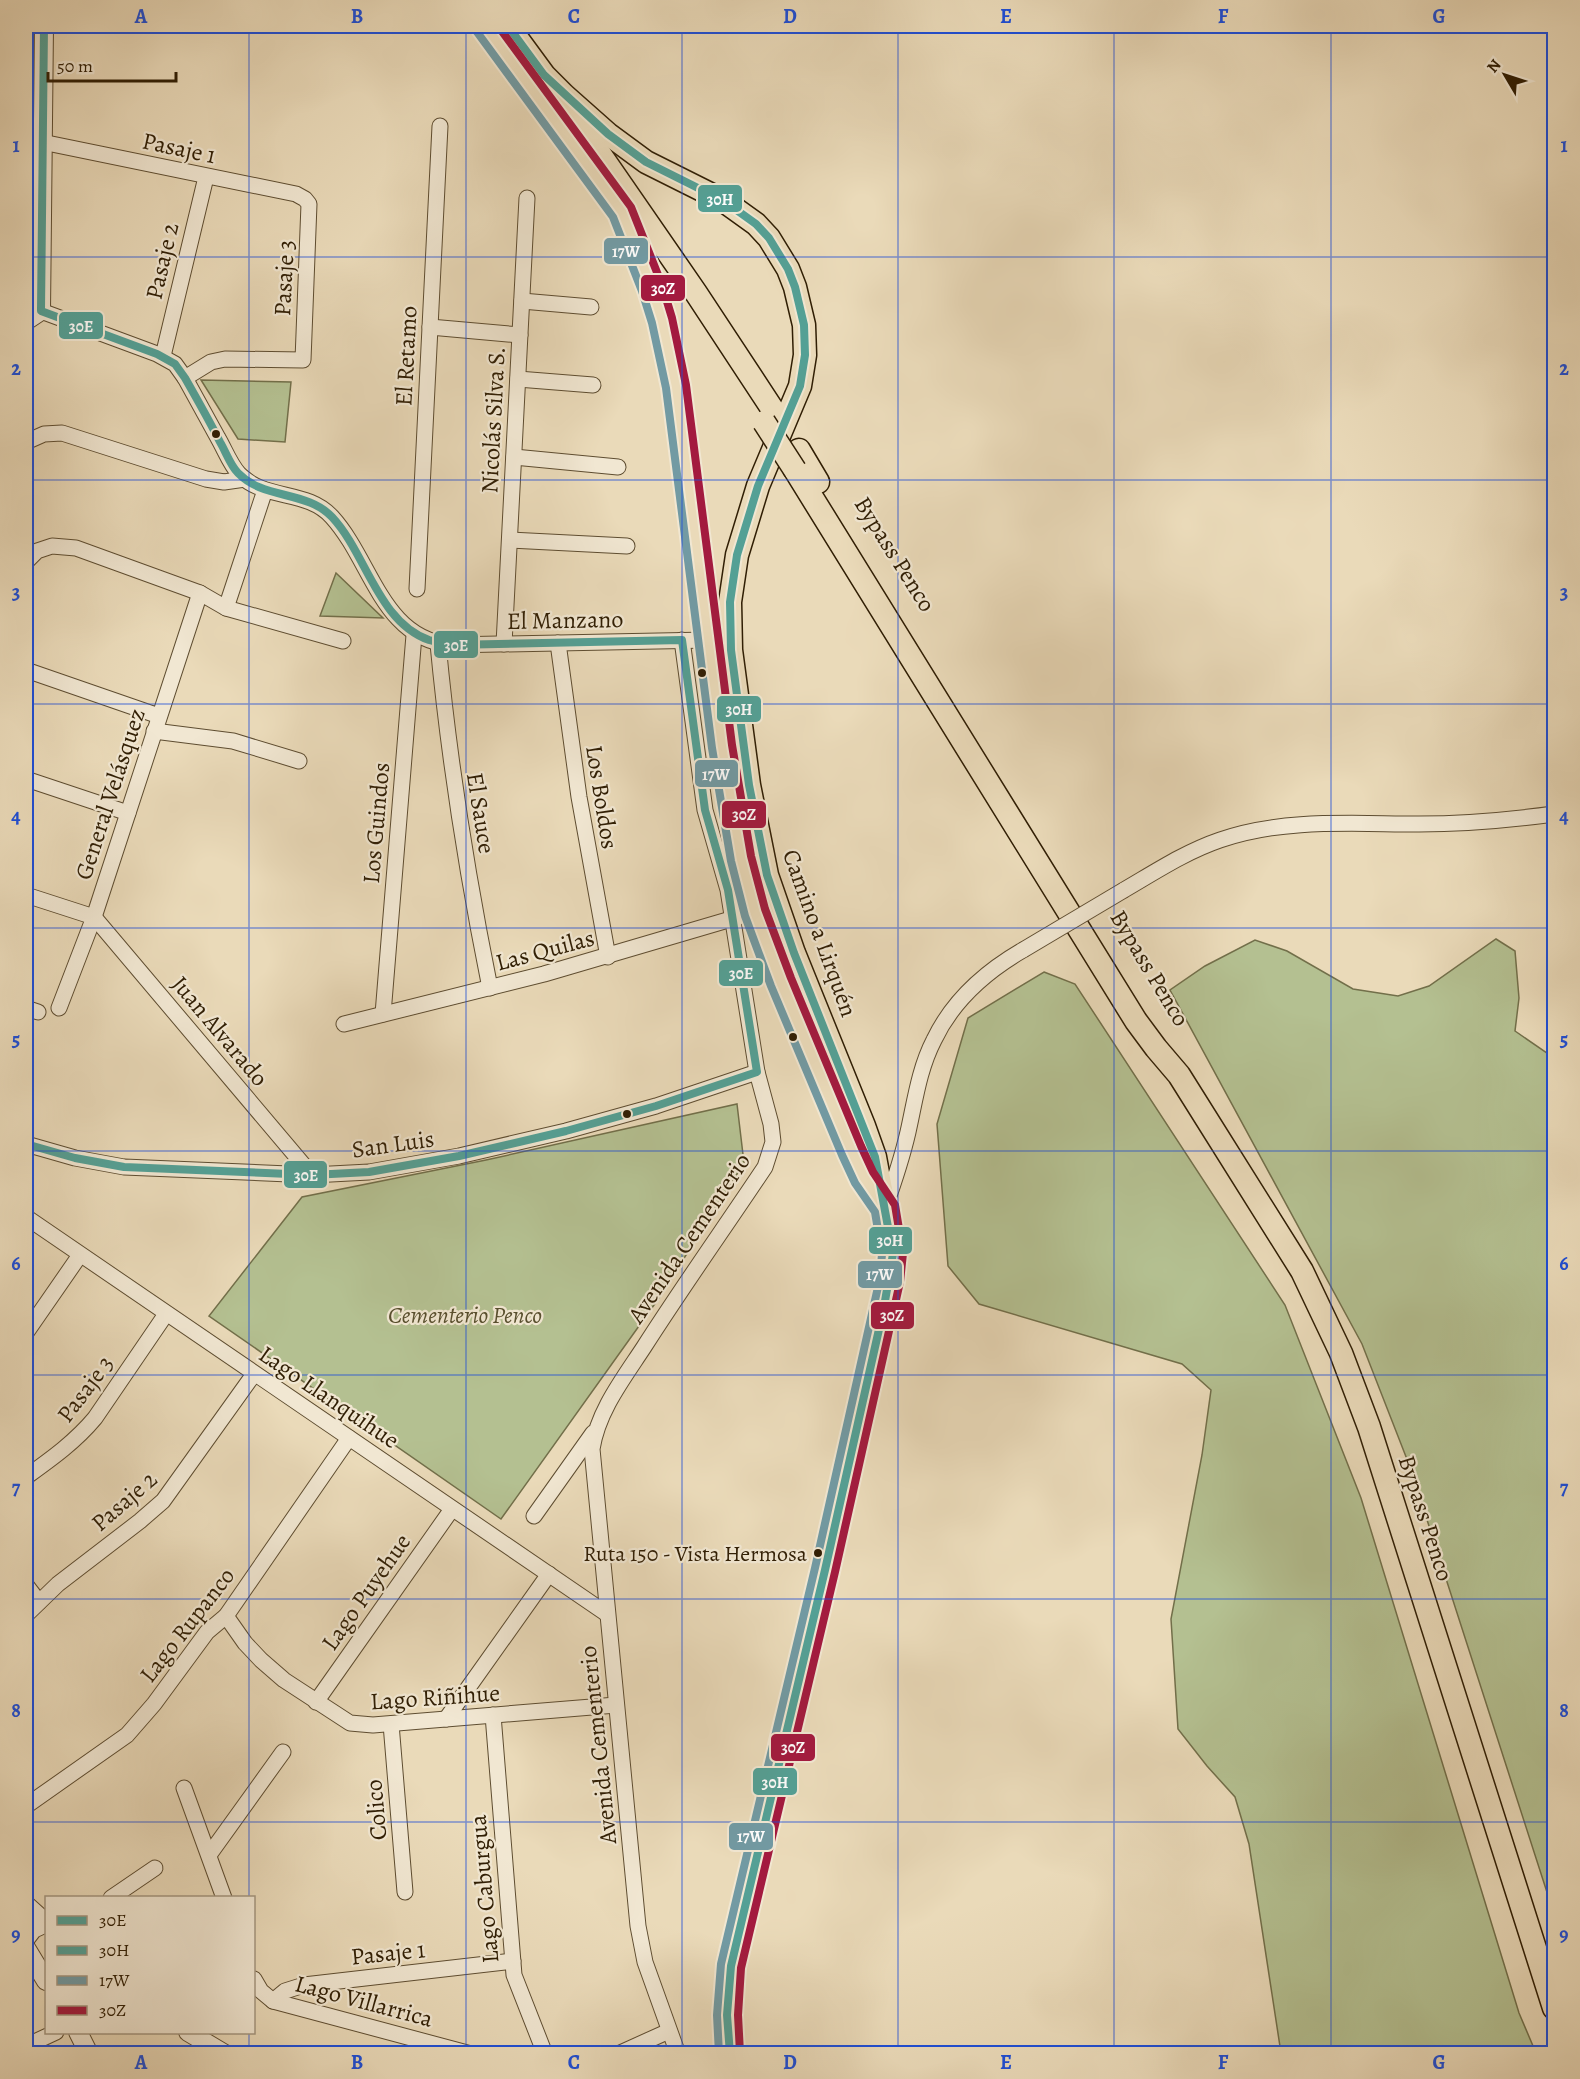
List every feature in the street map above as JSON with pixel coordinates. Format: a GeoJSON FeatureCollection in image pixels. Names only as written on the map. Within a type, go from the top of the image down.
{"type":"FeatureCollection","features":[{"type":"Feature","properties":{"kind":"main road","name":"Camino a Lirquén"},"geometry":{"type":"LineString","coordinates":[[485,26],[622,212],[652,288],[670,353],[676,386],[708,640],[733,819],[743,868],[755,912],[781,982],[850,1150],[885,1208]]}},
{"type":"Feature","properties":{"kind":"main road","name":"Camino a Lirquén"},"geometry":{"type":"LineString","coordinates":[[508,26],[544,75],[586,115],[632,153],[660,170],[724,201],[756,224],[779,253],[795,287],[804,325],[806,348],[804,371],[796,397],[764,471],[743,533],[730,602],[731,650],[749,785],[767,875],[790,943],[875,1157],[893,1254],[890,1280],[825,1570],[731,1966],[727,2015],[730,2054]]}},
{"type":"Feature","properties":{"kind":"main road","name":"Bypass Penco"},"geometry":{"type":"LineString","coordinates":[[544,75],[702,302],[769,416],[1155,1025],[1169,1050],[1179,1075],[1297,1262],[1341,1353],[1369,1427],[1554,2008]]}},
{"type":"Feature","properties":{"kind":"main road","name":"Bypass Penco"},"geometry":{"type":"LineString","coordinates":[[622,212],[769,416]]}},
{"type":"Feature","properties":{"kind":"street"},"geometry":{"type":"LineString","coordinates":[[44,26],[42,142],[33,316],[163,356],[175,364],[233,466],[245,479],[265,490],[301,498],[328,512],[390,609],[402,625],[414,635]]}},
{"type":"Feature","properties":{"kind":"street","name":"El Retamo"},"geometry":{"type":"LineString","coordinates":[[417,589],[440,126]]}},
{"type":"Feature","properties":{"kind":"street","name":"Pasaje 1"},"geometry":{"type":"LineString","coordinates":[[42,142],[296,194],[305,199]]}},
{"type":"Feature","properties":{"kind":"street","name":"Pasaje 2"},"geometry":{"type":"LineString","coordinates":[[163,356],[206,177]]}},
{"type":"Feature","properties":{"kind":"street","name":"Nicolás Silva S."},"geometry":{"type":"LineString","coordinates":[[504,644],[527,198]]}},
{"type":"Feature","properties":{"kind":"street","name":"Pasaje 3"},"geometry":{"type":"LineString","coordinates":[[185,378],[211,362],[225,359],[303,360],[310,210],[305,199]]}},
{"type":"Feature","properties":{"kind":"street"},"geometry":{"type":"LineString","coordinates":[[522,301],[591,307]]}},
{"type":"Feature","properties":{"kind":"street"},"geometry":{"type":"LineString","coordinates":[[430,327],[520,334]]}},
{"type":"Feature","properties":{"kind":"street"},"geometry":{"type":"LineString","coordinates":[[518,378],[593,385]]}},
{"type":"Feature","properties":{"kind":"street"},"geometry":{"type":"LineString","coordinates":[[26,442],[44,434],[62,433],[206,479],[224,482],[245,479]]}},
{"type":"Feature","properties":{"kind":"street"},"geometry":{"type":"LineString","coordinates":[[514,457],[618,467]]}},
{"type":"Feature","properties":{"kind":"street"},"geometry":{"type":"LineString","coordinates":[[226,608],[265,490]]}},
{"type":"Feature","properties":{"kind":"street"},"geometry":{"type":"LineString","coordinates":[[510,540],[627,546]]}},
{"type":"Feature","properties":{"kind":"street"},"geometry":{"type":"LineString","coordinates":[[26,562],[37,551],[52,546],[66,546],[200,592],[226,608],[343,641]]}},
{"type":"Feature","properties":{"kind":"street","name":"General Velásquez"},"geometry":{"type":"LineString","coordinates":[[59,1008],[94,917],[200,592]]}},
{"type":"Feature","properties":{"kind":"street","name":"El Manzano"},"geometry":{"type":"LineString","coordinates":[[414,635],[438,644],[708,640]]}},
{"type":"Feature","properties":{"kind":"street","name":"Los Guindos"},"geometry":{"type":"LineString","coordinates":[[382,1014],[414,635]]}},
{"type":"Feature","properties":{"kind":"street"},"geometry":{"type":"LineString","coordinates":[[682,640],[705,810],[728,890],[733,919]]}},
{"type":"Feature","properties":{"kind":"street","name":"Los Boldos"},"geometry":{"type":"LineString","coordinates":[[558,643],[579,797],[608,957]]}},
{"type":"Feature","properties":{"kind":"street","name":"El Sauce"},"geometry":{"type":"LineString","coordinates":[[438,644],[445,726],[456,803],[490,988]]}},
{"type":"Feature","properties":{"kind":"street"},"geometry":{"type":"LineString","coordinates":[[26,670],[157,724],[233,741],[298,761]]}},
{"type":"Feature","properties":{"kind":"street"},"geometry":{"type":"LineString","coordinates":[[26,778],[128,813]]}},
{"type":"Feature","properties":{"kind":"street"},"geometry":{"type":"LineString","coordinates":[[885,1208],[902,1156],[918,1084],[938,1032],[954,1007],[976,982],[1005,960],[1186,854],[1241,833],[1317,824],[1474,822],[1554,814]]}},
{"type":"Feature","properties":{"kind":"street"},"geometry":{"type":"LineString","coordinates":[[26,895],[94,917]]}},
{"type":"Feature","properties":{"kind":"street","name":"Las Quilas"},"geometry":{"type":"LineString","coordinates":[[344,1023],[608,957],[755,912]]}},
{"type":"Feature","properties":{"kind":"street","name":"Juan Alvarado"},"geometry":{"type":"LineString","coordinates":[[94,917],[312,1175]]}},
{"type":"Feature","properties":{"kind":"street","name":"Avenida Cementerio"},"geometry":{"type":"LineString","coordinates":[[534,1516],[597,1428],[614,1393],[769,1159],[772,1133],[757,1072],[733,919]]}},
{"type":"Feature","properties":{"kind":"street","name":"San Luis"},"geometry":{"type":"LineString","coordinates":[[26,1144],[75,1158],[124,1167],[312,1175],[379,1170],[420,1164],[566,1131],[656,1106],[757,1072]]}},
{"type":"Feature","properties":{"kind":"street","name":"Lago Llanquihue"},"geometry":{"type":"LineString","coordinates":[[26,1217],[607,1614]]}},
{"type":"Feature","properties":{"kind":"street"},"geometry":{"type":"LineString","coordinates":[[26,1333],[80,1255]]}},
{"type":"Feature","properties":{"kind":"street","name":"Pasaje 3"},"geometry":{"type":"LineString","coordinates":[[26,1477],[71,1444],[83,1432],[166,1314]]}},
{"type":"Feature","properties":{"kind":"street","name":"Pasaje 2"},"geometry":{"type":"LineString","coordinates":[[26,1615],[58,1584],[164,1501],[254,1374]]}},
{"type":"Feature","properties":{"kind":"street","name":"Avenida Cementerio"},"geometry":{"type":"LineString","coordinates":[[597,1428],[592,1460],[640,1936],[645,1962],[678,2054]]}},
{"type":"Feature","properties":{"kind":"street","name":"Lago Rupanco"},"geometry":{"type":"LineString","coordinates":[[26,1806],[127,1735],[150,1710],[207,1632],[226,1616],[349,1438]]}},
{"type":"Feature","properties":{"kind":"street","name":"Lago Puyehue"},"geometry":{"type":"LineString","coordinates":[[316,1702],[452,1509]]}},
{"type":"Feature","properties":{"kind":"street"},"geometry":{"type":"LineString","coordinates":[[446,1719],[549,1574]]}},
{"type":"Feature","properties":{"kind":"street"},"geometry":{"type":"LineString","coordinates":[[26,1585],[39,1602]]}},
{"type":"Feature","properties":{"kind":"street","name":"Lago Riñihue"},"geometry":{"type":"LineString","coordinates":[[226,1616],[240,1637],[284,1680],[351,1723],[391,1724],[616,1705]]}},
{"type":"Feature","properties":{"kind":"street","name":"Lago Caburgua"},"geometry":{"type":"LineString","coordinates":[[492,1715],[513,1961],[517,1985],[545,2054]]}},
{"type":"Feature","properties":{"kind":"street","name":"Colico"},"geometry":{"type":"LineString","coordinates":[[391,1724],[405,1892]]}},
{"type":"Feature","properties":{"kind":"street"},"geometry":{"type":"LineString","coordinates":[[209,1855],[283,1752]]}},
{"type":"Feature","properties":{"kind":"street"},"geometry":{"type":"LineString","coordinates":[[184,1788],[223,1896]]}},
{"type":"Feature","properties":{"kind":"street"},"geometry":{"type":"LineString","coordinates":[[114,1896],[155,1868]]}},
{"type":"Feature","properties":{"kind":"street"},"geometry":{"type":"LineString","coordinates":[[26,1905],[45,1922]]}},
{"type":"Feature","properties":{"kind":"street"},"geometry":{"type":"LineString","coordinates":[[26,1938],[33,1929],[45,1923]]}},
{"type":"Feature","properties":{"kind":"street"},"geometry":{"type":"LineString","coordinates":[[26,1948],[45,1979]]}},
{"type":"Feature","properties":{"kind":"street","name":"Pasaje 1"},"geometry":{"type":"LineString","coordinates":[[273,2001],[285,1991],[304,1985],[513,1961]]}},
{"type":"Feature","properties":{"kind":"street","name":"Lago Villarrica"},"geometry":{"type":"LineString","coordinates":[[255,1981],[261,1991],[273,2001],[467,2053]]}},
{"type":"Feature","properties":{"kind":"street"},"geometry":{"type":"LineString","coordinates":[[618,2054],[669,2031]]}},
{"type":"Feature","properties":{"kind":"street"},"geometry":{"type":"LineString","coordinates":[[26,2046],[52,2034]]}},
{"type":"Feature","properties":{"kind":"street"},"geometry":{"type":"LineString","coordinates":[[79,2034],[88,2054]]}},
{"type":"Feature","properties":{"kind":"street"},"geometry":{"type":"LineString","coordinates":[[191,2034],[225,2054]]}},
{"type":"Feature","properties":{"kind":"green space"},"geometry":{"type":"Polygon","coordinates":[[[201,380],[291,382],[285,442],[238,439],[201,380]]]}},
{"type":"Feature","properties":{"kind":"green space"},"geometry":{"type":"Polygon","coordinates":[[[336,573],[383,618],[320,616],[336,573]]]}},
{"type":"Feature","properties":{"kind":"green space"},"geometry":{"type":"Polygon","coordinates":[[[1496,939],[1515,951],[1519,998],[1515,1031],[1554,1058],[1554,1914],[1410,1467],[1362,1344],[1170,990],[1205,966],[1255,940],[1287,951],[1353,989],[1398,996],[1429,986],[1496,939]]]}},
{"type":"Feature","properties":{"kind":"green space"},"geometry":{"type":"Polygon","coordinates":[[[1044,972],[1075,984],[1285,1305],[1361,1498],[1519,2013],[1536,2053],[1281,2053],[1249,1844],[1235,1797],[1178,1729],[1171,1619],[1202,1455],[1211,1390],[1182,1364],[979,1304],[948,1266],[937,1124],[968,1018],[1044,972]]]}},
{"type":"Feature","properties":{"kind":"green space","name":"Cementerio Penco"},"geometry":{"type":"Polygon","coordinates":[[[737,1104],[744,1163],[659,1298],[501,1519],[209,1316],[302,1197],[486,1160],[737,1104]]]}},
{"type":"Feature","properties":{"kind":"transit line","name":"30E"},"geometry":{"type":"LineString","coordinates":[[26,1144],[75,1158],[124,1167],[312,1175],[369,1172],[459,1156],[566,1131],[656,1106],[757,1072],[728,890],[705,810],[682,640],[451,645],[429,640],[412,631],[397,618],[385,603],[344,532],[322,508],[298,498],[272,492],[248,482],[238,473],[175,364],[157,354],[41,311],[44,26]]}},
{"type":"Feature","properties":{"kind":"transit line","name":"30Z"},"geometry":{"type":"LineString","coordinates":[[498,26],[631,207],[662,285],[672,318],[686,385],[732,745],[751,856],[765,909],[791,978],[861,1146],[873,1172],[895,1205],[903,1253],[900,1282],[835,1572],[741,1968],[738,2015],[740,2053]]}},
{"type":"Feature","properties":{"kind":"transit line","name":"30H"},"geometry":{"type":"LineString","coordinates":[[508,26],[544,75],[608,134],[646,162],[724,201],[756,224],[769,238],[788,269],[804,325],[805,355],[800,386],[758,486],[737,555],[730,602],[731,650],[749,785],[767,875],[794,953],[875,1157],[893,1254],[884,1307],[825,1570],[731,1966],[727,2015],[730,2054]]}},
{"type":"Feature","properties":{"kind":"transit line","name":"17W"},"geometry":{"type":"LineString","coordinates":[[477,32],[613,217],[642,291],[652,323],[666,388],[712,748],[731,861],[745,916],[771,986],[842,1155],[855,1183],[875,1212],[882,1254],[880,1278],[815,1568],[721,1964],[717,2015],[719,2054]]}},
{"type":"Feature","properties":{"kind":"place","name":"Ruta 150 - Vista Hermosa"},"geometry":{"type":"Point","coordinates":[818,1553]}}]}
